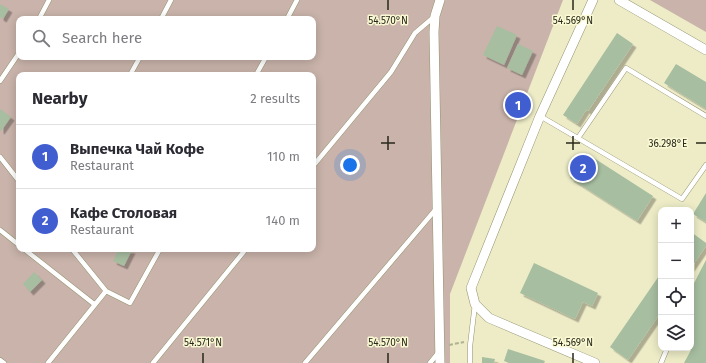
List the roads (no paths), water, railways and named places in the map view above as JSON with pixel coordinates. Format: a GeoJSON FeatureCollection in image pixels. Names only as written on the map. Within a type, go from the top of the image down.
{"type":"FeatureCollection","features":[{"type":"Feature","properties":{"kind":"street"},"geometry":{"type":"LineString","coordinates":[[440,0],[435,16],[436,209],[440,363]]}},
{"type":"Feature","properties":{"kind":"street"},"geometry":{"type":"LineString","coordinates":[[593,0],[540,116],[471,288],[475,304],[489,318],[595,363]]}},
{"type":"Feature","properties":{"kind":"street"},"geometry":{"type":"LineString","coordinates":[[619,0],[706,50]]}},
{"type":"Feature","properties":{"kind":"lane"},"geometry":{"type":"LineString","coordinates":[[41,16],[49,0]]}},
{"type":"Feature","properties":{"kind":"lane"},"geometry":{"type":"LineString","coordinates":[[163,16],[171,0]]}},
{"type":"Feature","properties":{"kind":"lane"},"geometry":{"type":"LineString","coordinates":[[289,16],[297,0]]}},
{"type":"Feature","properties":{"kind":"lane"},"geometry":{"type":"LineString","coordinates":[[316,162],[390,72],[415,33],[435,16]]}},
{"type":"Feature","properties":{"kind":"lane"},"geometry":{"type":"LineString","coordinates":[[0,81],[16,57]]}},
{"type":"Feature","properties":{"kind":"lane"},"geometry":{"type":"LineString","coordinates":[[132,72],[138,60]]}},
{"type":"Feature","properties":{"kind":"lane"},"geometry":{"type":"LineString","coordinates":[[258,72],[264,60]]}},
{"type":"Feature","properties":{"kind":"lane"},"geometry":{"type":"LineString","coordinates":[[578,138],[626,68],[706,116]]}},
{"type":"Feature","properties":{"kind":"lane"},"geometry":{"type":"LineString","coordinates":[[540,116],[682,199],[706,165]]}},
{"type":"Feature","properties":{"kind":"lane"},"geometry":{"type":"LineString","coordinates":[[0,157],[16,177]]}},
{"type":"Feature","properties":{"kind":"lane"},"geometry":{"type":"LineString","coordinates":[[305,363],[436,209]]}},
{"type":"Feature","properties":{"kind":"lane"},"geometry":{"type":"LineString","coordinates":[[0,230],[16,243]]}},
{"type":"Feature","properties":{"kind":"lane"},"geometry":{"type":"LineString","coordinates":[[28,252],[94,304]]}},
{"type":"Feature","properties":{"kind":"lane"},"geometry":{"type":"LineString","coordinates":[[74,252],[106,291],[130,303],[158,252]]}},
{"type":"Feature","properties":{"kind":"lane"},"geometry":{"type":"LineString","coordinates":[[154,363],[244,252]]}},
{"type":"Feature","properties":{"kind":"lane"},"geometry":{"type":"LineString","coordinates":[[48,363],[106,291]]}},
{"type":"Feature","properties":{"kind":"lane"},"geometry":{"type":"LineString","coordinates":[[470,363],[470,346],[475,304]]}},
{"type":"Feature","properties":{"kind":"lane"},"geometry":{"type":"LineString","coordinates":[[430,363],[440,351]]}},
{"type":"Feature","properties":{"kind":"lane"},"geometry":{"type":"LineString","coordinates":[[661,363],[666,351]]}},
{"type":"Feature","properties":{"kind":"lane"},"geometry":{"type":"LineString","coordinates":[[0,360],[4,363]]}},
{"type":"Feature","properties":{"kind":"place","name":"Выпечка Чай Кофе"},"geometry":{"type":"Point","coordinates":[518,105]}},
{"type":"Feature","properties":{"kind":"place","name":"Кафе Столовая"},"geometry":{"type":"Point","coordinates":[583,168]}}]}
